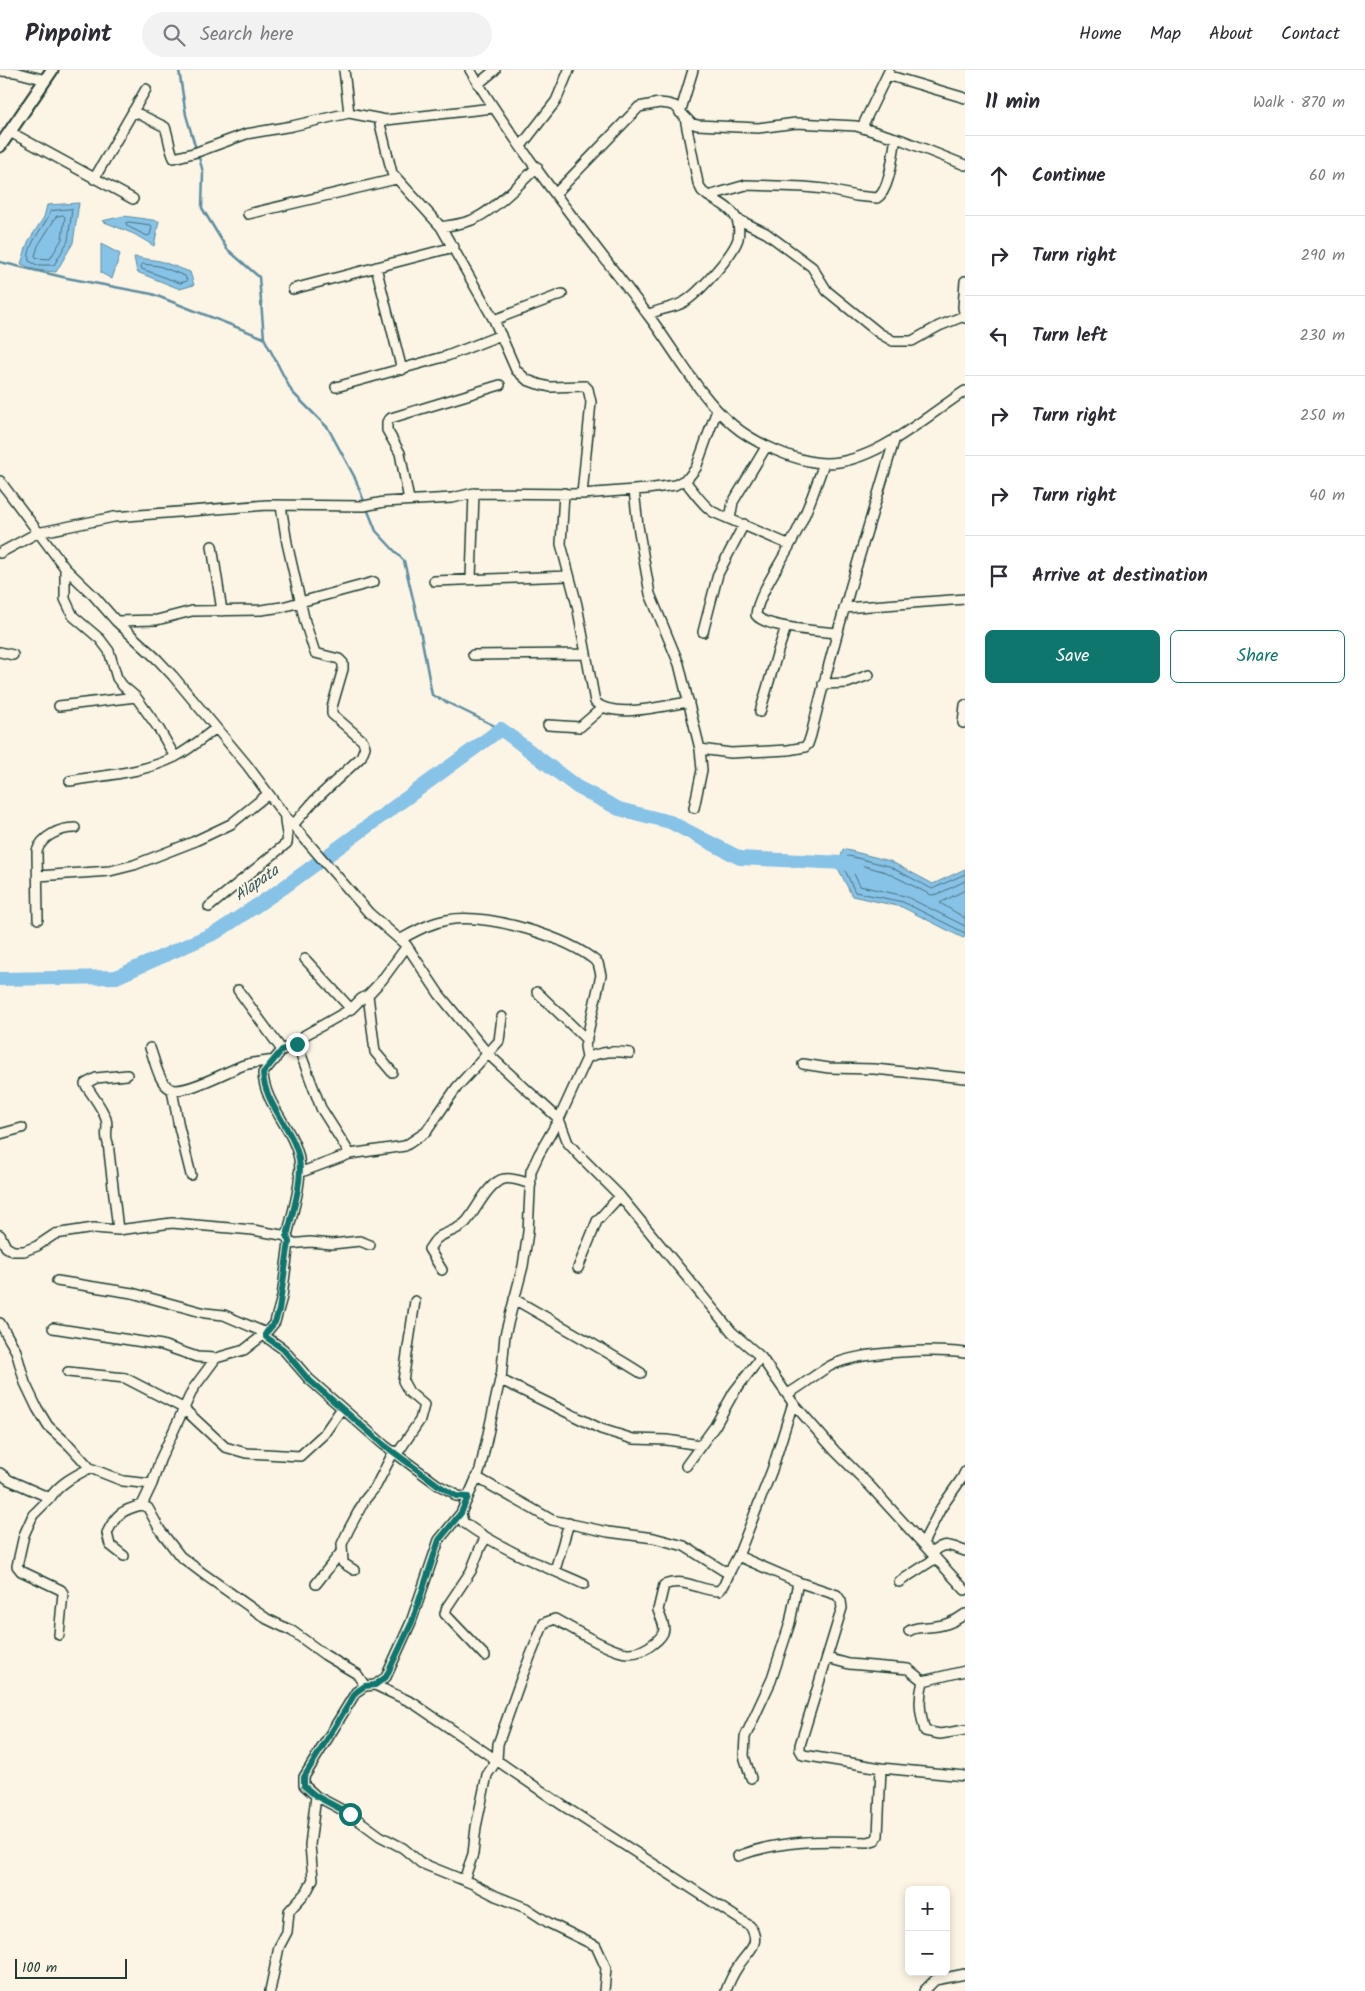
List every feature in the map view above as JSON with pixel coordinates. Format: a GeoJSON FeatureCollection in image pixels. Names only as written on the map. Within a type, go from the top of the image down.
{"type":"FeatureCollection","features":[{"type":"Feature","properties":{"kind":"main road"},"geometry":{"type":"LineString","coordinates":[[0,146],[52,70]]}},
{"type":"Feature","properties":{"kind":"street"},"geometry":{"type":"LineString","coordinates":[[344,70],[348,113]]}},
{"type":"Feature","properties":{"kind":"street"},"geometry":{"type":"LineString","coordinates":[[470,70],[493,108],[520,146],[648,315],[717,410],[741,432],[766,447],[797,457],[824,463],[843,462],[858,458],[895,438],[965,391]]}},
{"type":"Feature","properties":{"kind":"street"},"geometry":{"type":"LineString","coordinates":[[478,84],[495,70]]}},
{"type":"Feature","properties":{"kind":"street"},"geometry":{"type":"LineString","coordinates":[[520,146],[556,101],[569,70]]}},
{"type":"Feature","properties":{"kind":"street"},"geometry":{"type":"LineString","coordinates":[[648,315],[656,310],[675,307],[692,297],[722,264],[738,240],[737,219],[732,211],[702,191],[698,182],[683,115],[694,70]]}},
{"type":"Feature","properties":{"kind":"street"},"geometry":{"type":"LineString","coordinates":[[0,71],[15,72],[46,80]]}},
{"type":"Feature","properties":{"kind":"street"},"geometry":{"type":"LineString","coordinates":[[862,127],[888,72],[965,98]]}},
{"type":"Feature","properties":{"kind":"street"},"geometry":{"type":"LineString","coordinates":[[94,179],[146,89]]}},
{"type":"Feature","properties":{"kind":"street"},"geometry":{"type":"LineString","coordinates":[[556,193],[639,107],[659,103],[675,106],[691,123],[697,125],[758,128],[796,123],[842,124],[862,127],[965,165]]}},
{"type":"Feature","properties":{"kind":"street"},"geometry":{"type":"LineString","coordinates":[[133,111],[165,127],[168,135],[169,149],[174,158],[197,152],[246,134],[307,123],[348,113],[379,120],[452,114],[493,108]]}},
{"type":"Feature","properties":{"kind":"street"},"geometry":{"type":"LineString","coordinates":[[379,120],[392,173],[441,227],[454,247],[494,320],[516,370],[527,380],[550,387],[585,386],[588,389],[591,402],[582,494]]}},
{"type":"Feature","properties":{"kind":"street"},"geometry":{"type":"LineString","coordinates":[[10,132],[133,199]]}},
{"type":"Feature","properties":{"kind":"street"},"geometry":{"type":"LineString","coordinates":[[708,196],[746,186],[804,186],[877,198],[883,192],[890,174],[896,138]]}},
{"type":"Feature","properties":{"kind":"street"},"geometry":{"type":"LineString","coordinates":[[441,227],[478,218],[514,190],[536,167]]}},
{"type":"Feature","properties":{"kind":"street"},"geometry":{"type":"LineString","coordinates":[[248,214],[396,179]]}},
{"type":"Feature","properties":{"kind":"street"},"geometry":{"type":"LineString","coordinates":[[737,219],[766,233],[812,267],[827,291],[879,333],[893,341],[912,341],[939,326],[965,317],[963,307],[965,280]]}},
{"type":"Feature","properties":{"kind":"street"},"geometry":{"type":"LineString","coordinates":[[293,289],[454,247]]}},
{"type":"Feature","properties":{"kind":"street"},"geometry":{"type":"LineString","coordinates":[[376,267],[402,370]]}},
{"type":"Feature","properties":{"kind":"street"},"geometry":{"type":"LineString","coordinates":[[494,320],[562,294]]}},
{"type":"Feature","properties":{"kind":"street"},"geometry":{"type":"LineString","coordinates":[[336,388],[447,356],[500,335]]}},
{"type":"Feature","properties":{"kind":"street"},"geometry":{"type":"LineString","coordinates":[[409,500],[408,485],[400,453],[387,430],[387,422],[391,418],[500,385]]}},
{"type":"Feature","properties":{"kind":"street"},"geometry":{"type":"LineString","coordinates":[[0,553],[38,533],[114,517],[281,506],[368,506],[384,502],[452,498],[474,493],[582,494],[675,485],[684,480],[696,468],[717,410]]}},
{"type":"Feature","properties":{"kind":"street"},"geometry":{"type":"LineString","coordinates":[[700,749],[731,753],[788,750],[805,747],[808,744],[836,633],[895,438]]}},
{"type":"Feature","properties":{"kind":"street"},"geometry":{"type":"LineString","coordinates":[[730,518],[733,502],[766,447]]}},
{"type":"Feature","properties":{"kind":"street"},"geometry":{"type":"LineString","coordinates":[[824,463],[815,489],[790,545],[756,612],[758,618],[786,627],[836,633]]}},
{"type":"Feature","properties":{"kind":"street"},"geometry":{"type":"LineString","coordinates":[[684,480],[696,493],[704,506],[713,512],[790,545]]}},
{"type":"Feature","properties":{"kind":"street"},"geometry":{"type":"LineString","coordinates":[[0,481],[65,568],[116,621],[158,660],[216,728],[285,816],[369,913],[407,946]]}},
{"type":"Feature","properties":{"kind":"street"},"geometry":{"type":"LineString","coordinates":[[634,490],[638,526],[650,594],[679,664],[700,749],[702,770],[694,808]]}},
{"type":"Feature","properties":{"kind":"street"},"geometry":{"type":"LineString","coordinates":[[471,579],[474,493]]}},
{"type":"Feature","properties":{"kind":"street"},"geometry":{"type":"LineString","coordinates":[[564,493],[561,544],[577,605],[592,693],[596,702],[602,708],[612,711],[626,711],[689,702]]}},
{"type":"Feature","properties":{"kind":"street"},"geometry":{"type":"LineString","coordinates":[[281,506],[287,543],[315,653],[339,659],[343,663],[332,714],[363,741],[364,747],[361,757],[314,801],[293,825]]}},
{"type":"Feature","properties":{"kind":"street"},"geometry":{"type":"LineString","coordinates":[[703,632],[718,574],[744,524]]}},
{"type":"Feature","properties":{"kind":"street"},"geometry":{"type":"LineString","coordinates":[[212,546],[222,611]]}},
{"type":"Feature","properties":{"kind":"street"},"geometry":{"type":"LineString","coordinates":[[65,568],[65,599],[73,616],[109,651],[117,678],[122,686],[136,697],[159,729],[174,757]]}},
{"type":"Feature","properties":{"kind":"street"},"geometry":{"type":"LineString","coordinates":[[434,581],[569,576]]}},
{"type":"Feature","properties":{"kind":"street"},"geometry":{"type":"LineString","coordinates":[[116,621],[157,620],[192,611],[261,610],[301,602],[374,582]]}},
{"type":"Feature","properties":{"kind":"street"},"geometry":{"type":"LineString","coordinates":[[844,608],[965,600]]}},
{"type":"Feature","properties":{"kind":"street"},"geometry":{"type":"LineString","coordinates":[[760,712],[786,627]]}},
{"type":"Feature","properties":{"kind":"street"},"geometry":{"type":"LineString","coordinates":[[0,652],[14,655]]}},
{"type":"Feature","properties":{"kind":"street"},"geometry":{"type":"LineString","coordinates":[[473,655],[586,654]]}},
{"type":"Feature","properties":{"kind":"street"},"geometry":{"type":"LineString","coordinates":[[823,684],[847,683],[869,675]]}},
{"type":"Feature","properties":{"kind":"street"},"geometry":{"type":"LineString","coordinates":[[59,706],[136,697]]}},
{"type":"Feature","properties":{"kind":"street"},"geometry":{"type":"LineString","coordinates":[[963,723],[965,705]]}},
{"type":"Feature","properties":{"kind":"street"},"geometry":{"type":"LineString","coordinates":[[548,725],[580,727],[602,708]]}},
{"type":"Feature","properties":{"kind":"street"},"geometry":{"type":"LineString","coordinates":[[70,781],[144,769],[174,757],[195,745],[216,728]]}},
{"type":"Feature","properties":{"kind":"street"},"geometry":{"type":"LineString","coordinates":[[38,876],[110,871],[134,865],[193,842],[231,824],[268,794]]}},
{"type":"Feature","properties":{"kind":"street"},"geometry":{"type":"LineString","coordinates":[[209,907],[287,843],[288,838],[284,824],[285,816]]}},
{"type":"Feature","properties":{"kind":"street"},"geometry":{"type":"LineString","coordinates":[[38,918],[37,851],[39,844],[64,828],[75,828]]}},
{"type":"Feature","properties":{"kind":"street"},"geometry":{"type":"LineString","coordinates":[[700,1445],[667,1440],[633,1439],[588,1424],[536,1396],[501,1380],[505,1335],[523,1266],[528,1232],[532,1171],[539,1154],[559,1119],[587,1058],[587,1040],[601,975],[598,963],[566,943],[534,931],[480,919],[448,920],[430,924],[401,939],[439,994],[488,1054],[559,1119],[568,1142],[620,1196],[732,1332],[761,1358],[793,1403],[835,1451],[870,1486],[965,1590]]}},
{"type":"Feature","properties":{"kind":"street"},"geometry":{"type":"LineString","coordinates":[[54,1328],[162,1345],[197,1357],[216,1358],[244,1350],[266,1333],[275,1322],[279,1310],[299,1172],[299,1158],[263,1079],[263,1073],[282,1050],[297,1044],[305,1035],[351,1010],[361,998],[368,995],[382,980],[407,946]]}},
{"type":"Feature","properties":{"kind":"street"},"geometry":{"type":"LineString","coordinates":[[305,959],[351,1010]]}},
{"type":"Feature","properties":{"kind":"street"},"geometry":{"type":"LineString","coordinates":[[238,990],[282,1050]]}},
{"type":"Feature","properties":{"kind":"street"},"geometry":{"type":"LineString","coordinates":[[537,992],[587,1040]]}},
{"type":"Feature","properties":{"kind":"street"},"geometry":{"type":"LineString","coordinates":[[368,995],[375,1052],[392,1072]]}},
{"type":"Feature","properties":{"kind":"street"},"geometry":{"type":"LineString","coordinates":[[299,1172],[350,1154],[405,1146],[426,1132],[457,1087],[499,1041],[502,1018]]}},
{"type":"Feature","properties":{"kind":"street"},"geometry":{"type":"LineString","coordinates":[[297,1044],[321,1108],[350,1154]]}},
{"type":"Feature","properties":{"kind":"street"},"geometry":{"type":"LineString","coordinates":[[150,1048],[163,1081],[172,1090],[178,1127],[191,1175]]}},
{"type":"Feature","properties":{"kind":"street"},"geometry":{"type":"LineString","coordinates":[[587,1058],[612,1051],[630,1053]]}},
{"type":"Feature","properties":{"kind":"street"},"geometry":{"type":"LineString","coordinates":[[172,1090],[183,1089],[201,1083],[244,1066],[275,1060]]}},
{"type":"Feature","properties":{"kind":"street"},"geometry":{"type":"LineString","coordinates":[[803,1064],[829,1068],[874,1069],[965,1078]]}},
{"type":"Feature","properties":{"kind":"street"},"geometry":{"type":"LineString","coordinates":[[118,1230],[108,1143],[105,1136],[106,1119],[85,1084],[96,1078],[127,1075]]}},
{"type":"Feature","properties":{"kind":"street"},"geometry":{"type":"LineString","coordinates":[[0,1134],[22,1128]]}},
{"type":"Feature","properties":{"kind":"street"},"geometry":{"type":"LineString","coordinates":[[442,1270],[429,1249],[438,1237],[450,1233],[466,1222],[497,1182],[510,1178],[531,1184]]}},
{"type":"Feature","properties":{"kind":"street"},"geometry":{"type":"LineString","coordinates":[[578,1268],[597,1221],[620,1196]]}},
{"type":"Feature","properties":{"kind":"street"},"geometry":{"type":"LineString","coordinates":[[0,1235],[6,1247],[13,1251],[24,1251],[37,1246],[55,1234],[94,1228],[118,1230],[172,1223],[253,1230],[288,1239],[290,1244],[310,1242],[332,1244],[360,1241],[370,1245]]}},
{"type":"Feature","properties":{"kind":"street"},"geometry":{"type":"LineString","coordinates":[[57,1281],[132,1293],[205,1313],[224,1315],[266,1333],[266,1337],[283,1349],[308,1379],[396,1453],[438,1485],[456,1496],[468,1497]]}},
{"type":"Feature","properties":{"kind":"street"},"geometry":{"type":"LineString","coordinates":[[514,1299],[566,1330],[595,1344],[641,1373]]}},
{"type":"Feature","properties":{"kind":"street"},"geometry":{"type":"LineString","coordinates":[[354,1570],[343,1563],[342,1544],[364,1501],[420,1420],[424,1405],[409,1392],[403,1381],[415,1301]]}},
{"type":"Feature","properties":{"kind":"street"},"geometry":{"type":"LineString","coordinates":[[0,1323],[16,1352],[25,1383],[48,1426],[90,1468],[122,1481],[152,1484]]}},
{"type":"Feature","properties":{"kind":"street"},"geometry":{"type":"LineString","coordinates":[[787,1394],[801,1388],[831,1366],[846,1359],[889,1354],[946,1351],[965,1353]]}},
{"type":"Feature","properties":{"kind":"street"},"geometry":{"type":"LineString","coordinates":[[142,1505],[183,1408],[193,1389],[216,1358]]}},
{"type":"Feature","properties":{"kind":"street"},"geometry":{"type":"LineString","coordinates":[[686,1466],[715,1426],[734,1392],[761,1358]]}},
{"type":"Feature","properties":{"kind":"street"},"geometry":{"type":"LineString","coordinates":[[503,1365],[482,1461],[476,1478],[461,1513],[439,1540],[412,1622],[386,1677],[375,1685],[365,1686],[356,1692],[304,1777],[304,1786],[316,1796],[350,1814],[380,1836],[403,1848],[421,1863],[526,1908],[549,1923],[596,1946],[606,1968],[604,1991]]}},
{"type":"Feature","properties":{"kind":"street"},"geometry":{"type":"LineString","coordinates":[[68,1372],[125,1378],[183,1408],[225,1447],[246,1453],[300,1456],[324,1434],[342,1408]]}},
{"type":"Feature","properties":{"kind":"street"},"geometry":{"type":"LineString","coordinates":[[464,1880],[473,1854],[476,1827],[487,1775],[497,1760],[498,1744],[521,1679],[544,1623],[555,1619],[599,1643],[628,1654],[645,1650],[662,1635],[664,1623],[658,1610],[664,1585],[680,1582],[719,1591],[724,1585],[738,1556],[772,1470],[793,1403]]}},
{"type":"Feature","properties":{"kind":"street"},"geometry":{"type":"LineString","coordinates":[[59,1635],[63,1593],[61,1590],[21,1571],[17,1566],[24,1535],[33,1514],[50,1498],[54,1491],[72,1477],[90,1468]]}},
{"type":"Feature","properties":{"kind":"street"},"geometry":{"type":"LineString","coordinates":[[0,1473],[9,1480],[50,1498]]}},
{"type":"Feature","properties":{"kind":"street"},"geometry":{"type":"LineString","coordinates":[[923,1543],[941,1508],[964,1476]]}},
{"type":"Feature","properties":{"kind":"street"},"geometry":{"type":"LineString","coordinates":[[476,1478],[552,1520],[608,1532],[654,1538],[684,1546],[724,1571],[732,1569]]}},
{"type":"Feature","properties":{"kind":"street"},"geometry":{"type":"LineString","coordinates":[[124,1556],[110,1545],[106,1533],[111,1524],[124,1510],[142,1505],[148,1508],[160,1530],[180,1556],[267,1619],[307,1640],[326,1655],[357,1674],[365,1686]]}},
{"type":"Feature","properties":{"kind":"street"},"geometry":{"type":"LineString","coordinates":[[461,1513],[462,1522],[486,1538],[537,1565],[555,1570],[584,1584]]}},
{"type":"Feature","properties":{"kind":"street"},"geometry":{"type":"LineString","coordinates":[[555,1570],[569,1523]]}},
{"type":"Feature","properties":{"kind":"street"},"geometry":{"type":"LineString","coordinates":[[485,1656],[445,1614],[450,1600],[471,1571],[486,1538]]}},
{"type":"Feature","properties":{"kind":"street"},"geometry":{"type":"LineString","coordinates":[[899,1582],[934,1556],[938,1547],[945,1545],[965,1551]]}},
{"type":"Feature","properties":{"kind":"street"},"geometry":{"type":"LineString","coordinates":[[316,1584],[342,1551]]}},
{"type":"Feature","properties":{"kind":"street"},"geometry":{"type":"LineString","coordinates":[[738,1556],[798,1582],[837,1595],[842,1601],[842,1608],[800,1750],[808,1757],[881,1768],[965,1776]]}},
{"type":"Feature","properties":{"kind":"street"},"geometry":{"type":"LineString","coordinates":[[751,1778],[744,1756],[745,1737],[773,1676],[790,1623],[798,1582]]}},
{"type":"Feature","properties":{"kind":"street"},"geometry":{"type":"LineString","coordinates":[[909,1631],[915,1628],[946,1625],[955,1622],[965,1614]]}},
{"type":"Feature","properties":{"kind":"street"},"geometry":{"type":"LineString","coordinates":[[827,1658],[849,1664],[908,1669],[923,1681]]}},
{"type":"Feature","properties":{"kind":"street"},"geometry":{"type":"LineString","coordinates":[[923,1681],[965,1671]]}},
{"type":"Feature","properties":{"kind":"street"},"geometry":{"type":"LineString","coordinates":[[923,1681],[919,1710],[925,1731],[940,1734],[965,1730]]}},
{"type":"Feature","properties":{"kind":"street"},"geometry":{"type":"LineString","coordinates":[[375,1685],[413,1703],[682,1884],[750,1926],[755,1935],[754,1945],[732,1976],[726,1991]]}},
{"type":"Feature","properties":{"kind":"street"},"geometry":{"type":"LineString","coordinates":[[738,1856],[766,1847],[788,1843],[812,1841],[868,1842],[875,1840],[878,1836],[881,1768]]}},
{"type":"Feature","properties":{"kind":"street"},"geometry":{"type":"LineString","coordinates":[[270,1991],[279,1947],[287,1932],[289,1911],[307,1891],[313,1879],[310,1845],[316,1796]]}},
{"type":"Feature","properties":{"kind":"street"},"geometry":{"type":"LineString","coordinates":[[924,1991],[935,1980],[965,1974]]}},
{"type":"Feature","properties":{"kind":"water"},"geometry":{"type":"Polygon","coordinates":[[[79,203],[73,243],[56,272],[35,270],[21,264],[28,242],[44,217],[47,205],[79,203]]]}},
{"type":"Feature","properties":{"kind":"water"},"geometry":{"type":"Polygon","coordinates":[[[124,216],[159,221],[154,246],[134,234],[102,221],[124,216]]]}},
{"type":"Feature","properties":{"kind":"water"},"geometry":{"type":"Polygon","coordinates":[[[101,244],[120,254],[112,279],[101,273],[101,244]]]}},
{"type":"Feature","properties":{"kind":"water"},"geometry":{"type":"Polygon","coordinates":[[[134,257],[160,261],[190,272],[194,285],[180,289],[137,272],[134,257]]]}},
{"type":"Feature","properties":{"kind":"water"},"geometry":{"type":"Polygon","coordinates":[[[843,849],[890,861],[933,884],[965,869],[965,937],[963,938],[902,907],[852,896],[838,868],[843,849]]]}},
{"type":"Feature","properties":{"kind":"waterway"},"geometry":{"type":"LineString","coordinates":[[179,70],[186,115],[196,149]]}},
{"type":"Feature","properties":{"kind":"waterway"},"geometry":{"type":"LineString","coordinates":[[198,154],[203,172],[202,208],[227,249],[259,277],[264,338],[292,392],[328,428],[354,476],[376,531],[404,561],[419,624],[432,695],[501,729]]}},
{"type":"Feature","properties":{"kind":"waterway"},"geometry":{"type":"LineString","coordinates":[[0,262],[67,278],[152,294],[264,338]]}},
{"type":"Feature","properties":{"kind":"waterway","name":"Alapata"},"geometry":{"type":"LineString","coordinates":[[0,979],[116,977],[217,932],[283,888],[501,729],[577,787],[619,809],[670,822],[740,858],[844,863],[856,867]]}},
{"type":"Feature","properties":{"kind":"route"},"geometry":{"type":"LineString","coordinates":[[297,1044],[282,1050],[263,1073],[263,1079],[299,1158],[297,1189],[287,1236],[289,1242],[282,1297],[275,1322],[266,1333],[266,1337],[283,1349],[301,1368],[308,1379],[384,1445],[438,1485],[454,1493],[456,1496],[468,1497],[461,1513],[439,1540],[412,1622],[386,1677],[375,1685],[365,1686],[356,1692],[304,1777],[303,1781],[306,1788],[316,1796],[350,1814]]}}]}
